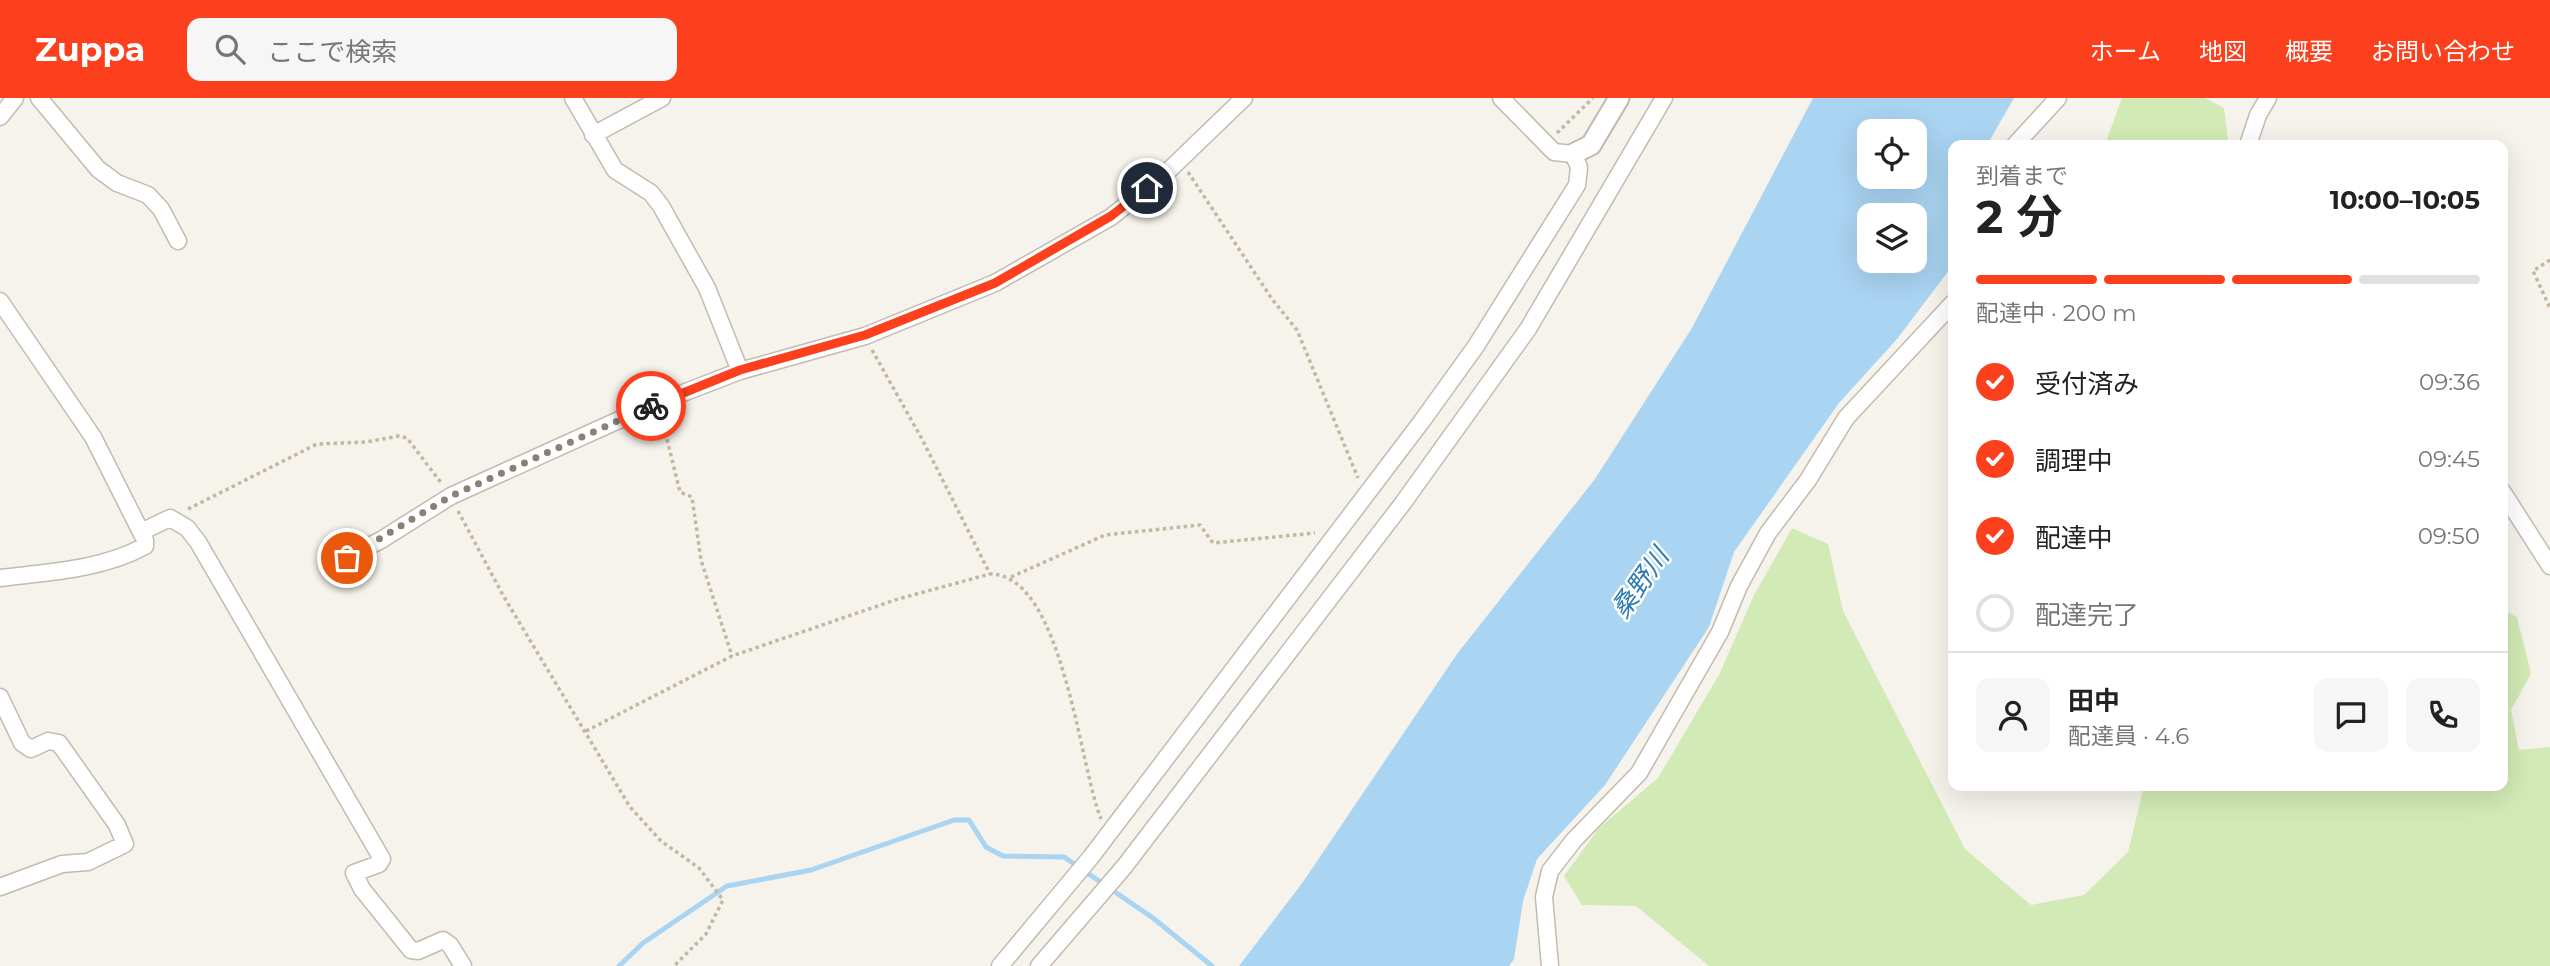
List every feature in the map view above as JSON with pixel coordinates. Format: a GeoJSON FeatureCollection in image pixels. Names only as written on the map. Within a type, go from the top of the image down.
{"type":"FeatureCollection","features":[{"type":"Feature","properties":{"kind":"street"},"geometry":{"type":"LineString","coordinates":[[0,117],[15,98]]}},
{"type":"Feature","properties":{"kind":"street"},"geometry":{"type":"LineString","coordinates":[[39,98],[97,169],[117,183],[148,195],[161,209],[178,241]]}},
{"type":"Feature","properties":{"kind":"street"},"geometry":{"type":"LineString","coordinates":[[573,98],[615,170],[651,193],[661,206],[707,288],[740,370]]}},
{"type":"Feature","properties":{"kind":"street"},"geometry":{"type":"LineString","coordinates":[[593,135],[662,98]]}},
{"type":"Feature","properties":{"kind":"street"},"geometry":{"type":"LineString","coordinates":[[331,566],[381,540],[451,496],[652,405],[740,370],[865,335],[995,283],[1111,216],[1165,174],[1244,98]]}},
{"type":"Feature","properties":{"kind":"street"},"geometry":{"type":"LineString","coordinates":[[1501,98],[1554,152],[1573,153],[1591,145],[1619,98]]}},
{"type":"Feature","properties":{"kind":"street"},"geometry":{"type":"LineString","coordinates":[[1039,966],[1124,867],[1411,492],[1528,329],[1664,98]]}},
{"type":"Feature","properties":{"kind":"street"},"geometry":{"type":"LineString","coordinates":[[2020,140],[2058,98]]}},
{"type":"Feature","properties":{"kind":"street"},"geometry":{"type":"LineString","coordinates":[[2250,140],[2258,115],[2268,98]]}},
{"type":"Feature","properties":{"kind":"street"},"geometry":{"type":"LineString","coordinates":[[1000,966],[1111,831],[1365,497],[1476,346],[1577,186],[1579,167],[1573,153]]}},
{"type":"Feature","properties":{"kind":"street"},"geometry":{"type":"LineString","coordinates":[[0,301],[93,438],[143,531],[145,546],[129,555],[99,564],[0,578]]}},
{"type":"Feature","properties":{"kind":"street"},"geometry":{"type":"LineString","coordinates":[[1550,966],[1551,952],[1544,897],[1549,871],[1574,839],[1639,774],[1720,632],[1739,586],[1768,533],[1808,480],[1846,418],[1948,308]]}},
{"type":"Feature","properties":{"kind":"street"},"geometry":{"type":"LineString","coordinates":[[2508,500],[2549,564]]}},
{"type":"Feature","properties":{"kind":"street"},"geometry":{"type":"LineString","coordinates":[[143,531],[170,518],[187,528],[198,542],[382,859],[379,864],[354,873],[362,889],[411,950],[418,951],[443,940],[450,945],[463,966]]}},
{"type":"Feature","properties":{"kind":"street"},"geometry":{"type":"LineString","coordinates":[[0,697],[22,743],[31,749],[48,741],[59,743],[117,825],[125,844],[88,862],[62,864],[0,887]]}},
{"type":"Feature","properties":{"kind":"path"},"geometry":{"type":"LineString","coordinates":[[1546,144],[1593,98]]}},
{"type":"Feature","properties":{"kind":"path"},"geometry":{"type":"LineString","coordinates":[[1180,158],[1272,299],[1297,330],[1365,497]]}},
{"type":"Feature","properties":{"kind":"path"},"geometry":{"type":"LineString","coordinates":[[2550,260],[2533,271],[2550,308]]}},
{"type":"Feature","properties":{"kind":"path"},"geometry":{"type":"LineString","coordinates":[[865,335],[922,439],[990,574]]}},
{"type":"Feature","properties":{"kind":"path"},"geometry":{"type":"LineString","coordinates":[[652,405],[665,423],[680,492],[692,497],[701,560],[732,656]]}},
{"type":"Feature","properties":{"kind":"path"},"geometry":{"type":"LineString","coordinates":[[170,518],[317,444],[366,442],[399,436],[413,443],[451,496],[504,597],[630,807],[662,841],[699,867],[723,900],[706,934],[674,966]]}},
{"type":"Feature","properties":{"kind":"path"},"geometry":{"type":"LineString","coordinates":[[1011,577],[1105,535],[1200,525],[1213,543],[1339,531]]}},
{"type":"Feature","properties":{"kind":"path"},"geometry":{"type":"LineString","coordinates":[[586,732],[732,656],[898,599],[990,574],[1011,577],[1018,582],[1042,615],[1059,653],[1100,818],[1111,831]]}},
{"type":"Feature","properties":{"kind":"green space"},"geometry":{"type":"Polygon","coordinates":[[[2122,98],[2205,98],[2224,108],[2228,140],[2107,139],[2122,98]]]}},
{"type":"Feature","properties":{"kind":"green space"},"geometry":{"type":"Polygon","coordinates":[[[1792,528],[1828,544],[1843,611],[1965,849],[2031,905],[2084,895],[2128,852],[2143,791],[2508,791],[2508,612],[2517,617],[2531,674],[2511,710],[2519,750],[2550,747],[2550,966],[1709,966],[1636,906],[1582,905],[1564,876],[1599,828],[1658,778],[1720,673],[1754,595],[1792,528]]]}},
{"type":"Feature","properties":{"kind":"water","name":"桑野川"},"geometry":{"type":"Polygon","coordinates":[[[1813,98],[2014,98],[1990,140],[1948,140],[1948,272],[1897,339],[1839,403],[1734,552],[1709,627],[1605,785],[1537,859],[1523,901],[1514,959],[1509,966],[1239,966],[1303,882],[1457,654],[1595,479],[1692,328],[1813,98]]]}},
{"type":"Feature","properties":{"kind":"waterway"},"geometry":{"type":"LineString","coordinates":[[619,966],[643,943],[727,886],[811,870],[954,820],[969,820],[986,847],[1003,856],[1064,857],[1153,918],[1212,966]]}},
{"type":"Feature","properties":{"kind":"way so far"},"geometry":{"type":"LineString","coordinates":[[347,558],[451,496],[651,406]]}},
{"type":"Feature","properties":{"kind":"route"},"geometry":{"type":"LineString","coordinates":[[651,406],[740,370],[865,335],[995,283],[1111,216],[1147,188]]}}]}
